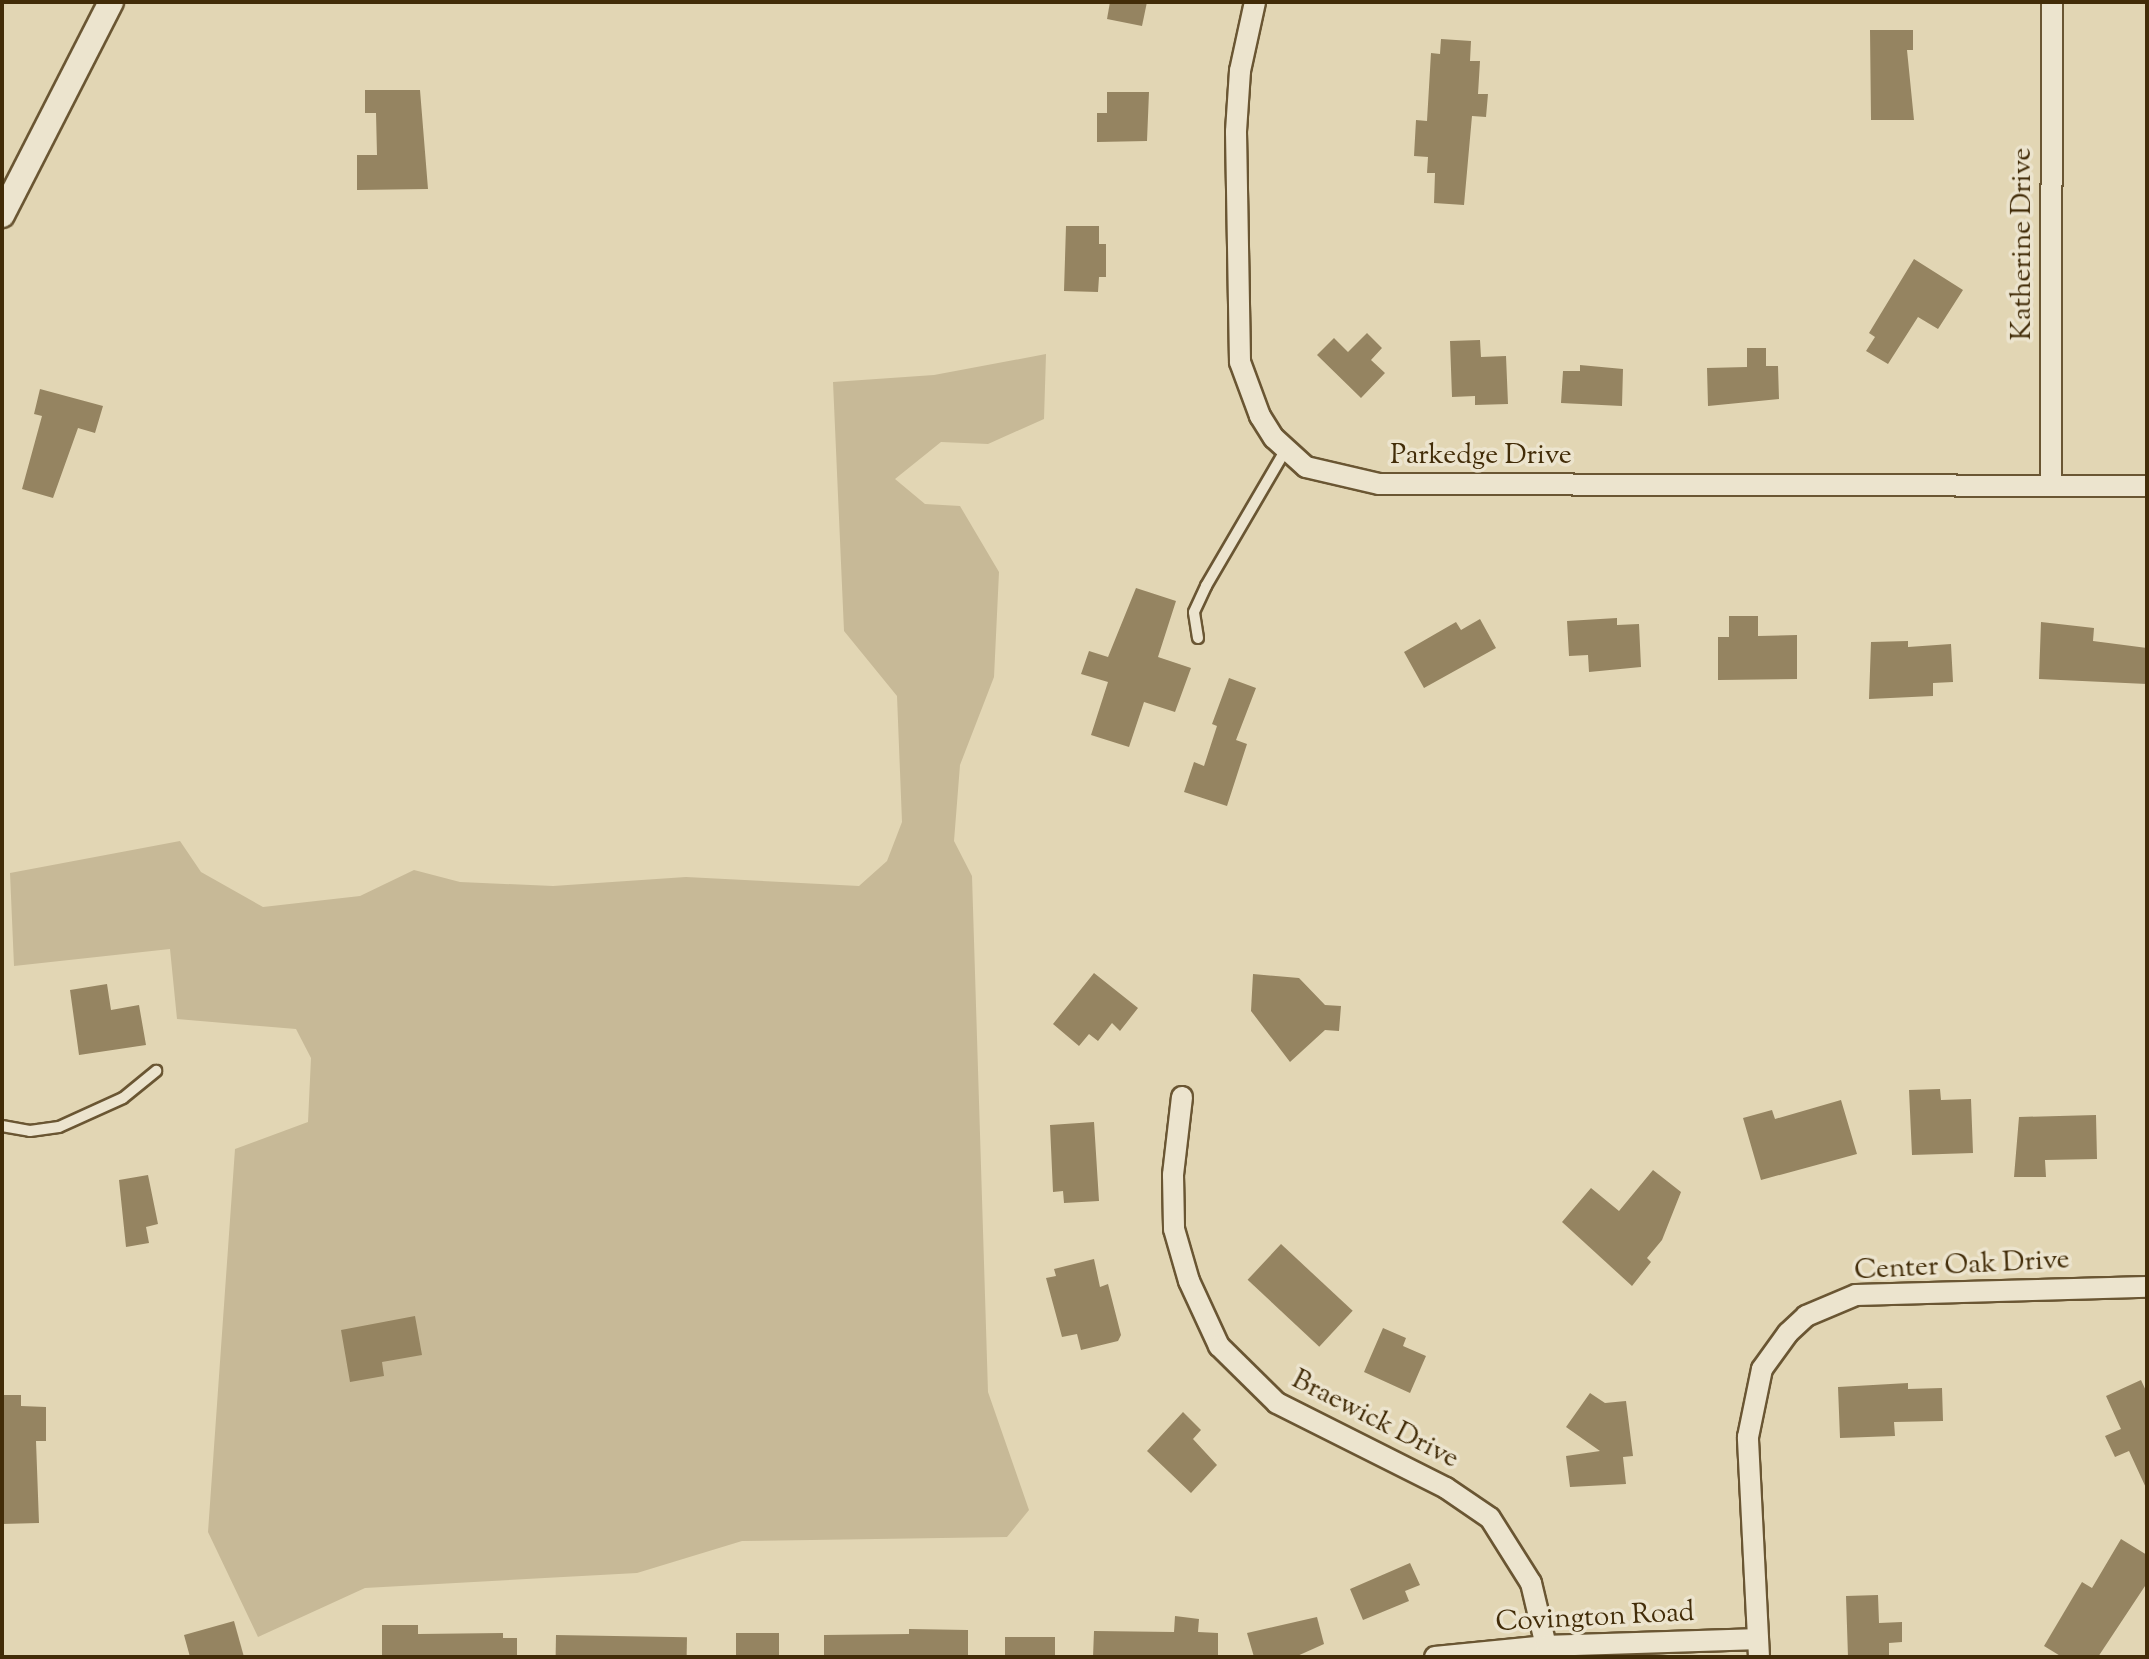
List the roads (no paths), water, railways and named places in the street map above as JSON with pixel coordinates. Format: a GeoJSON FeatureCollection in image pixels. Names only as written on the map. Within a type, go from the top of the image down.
{"type":"FeatureCollection","features":[{"type":"Feature","properties":{"kind":"street"},"geometry":{"type":"LineString","coordinates":[[2,215],[111,2]]}},
{"type":"Feature","properties":{"kind":"street","name":"Parkedge Drive"},"geometry":{"type":"LineString","coordinates":[[1255,2],[1240,71],[1236,132],[1238,336],[1249,396],[1286,449],[1321,474],[1379,484],[2147,486]]}},
{"type":"Feature","properties":{"kind":"street","name":"Katherine Drive"},"geometry":{"type":"LineString","coordinates":[[2051,486],[2052,2]]}},
{"type":"Feature","properties":{"kind":"street","name":"Braewick Drive"},"geometry":{"type":"LineString","coordinates":[[1182,1097],[1173,1175],[1174,1229],[1189,1281],[1219,1346],[1277,1403],[1433,1481],[1490,1518],[1531,1583],[1546,1646]]}},
{"type":"Feature","properties":{"kind":"street","name":"Center Oak Drive"},"geometry":{"type":"LineString","coordinates":[[1758,1648],[1749,1449],[1752,1403],[1772,1350],[1806,1316],[1856,1295],[2147,1287]]}},
{"type":"Feature","properties":{"kind":"street","name":"Covington Road"},"geometry":{"type":"LineString","coordinates":[[1435,1657],[1546,1646],[1758,1648]]}},
{"type":"Feature","properties":{"kind":"lane"},"geometry":{"type":"LineString","coordinates":[[1198,638],[1194,612],[1206,586],[1286,449]]}},
{"type":"Feature","properties":{"kind":"lane"},"geometry":{"type":"LineString","coordinates":[[2,1126],[30,1131],[59,1127],[123,1098],[156,1071]]}}]}
